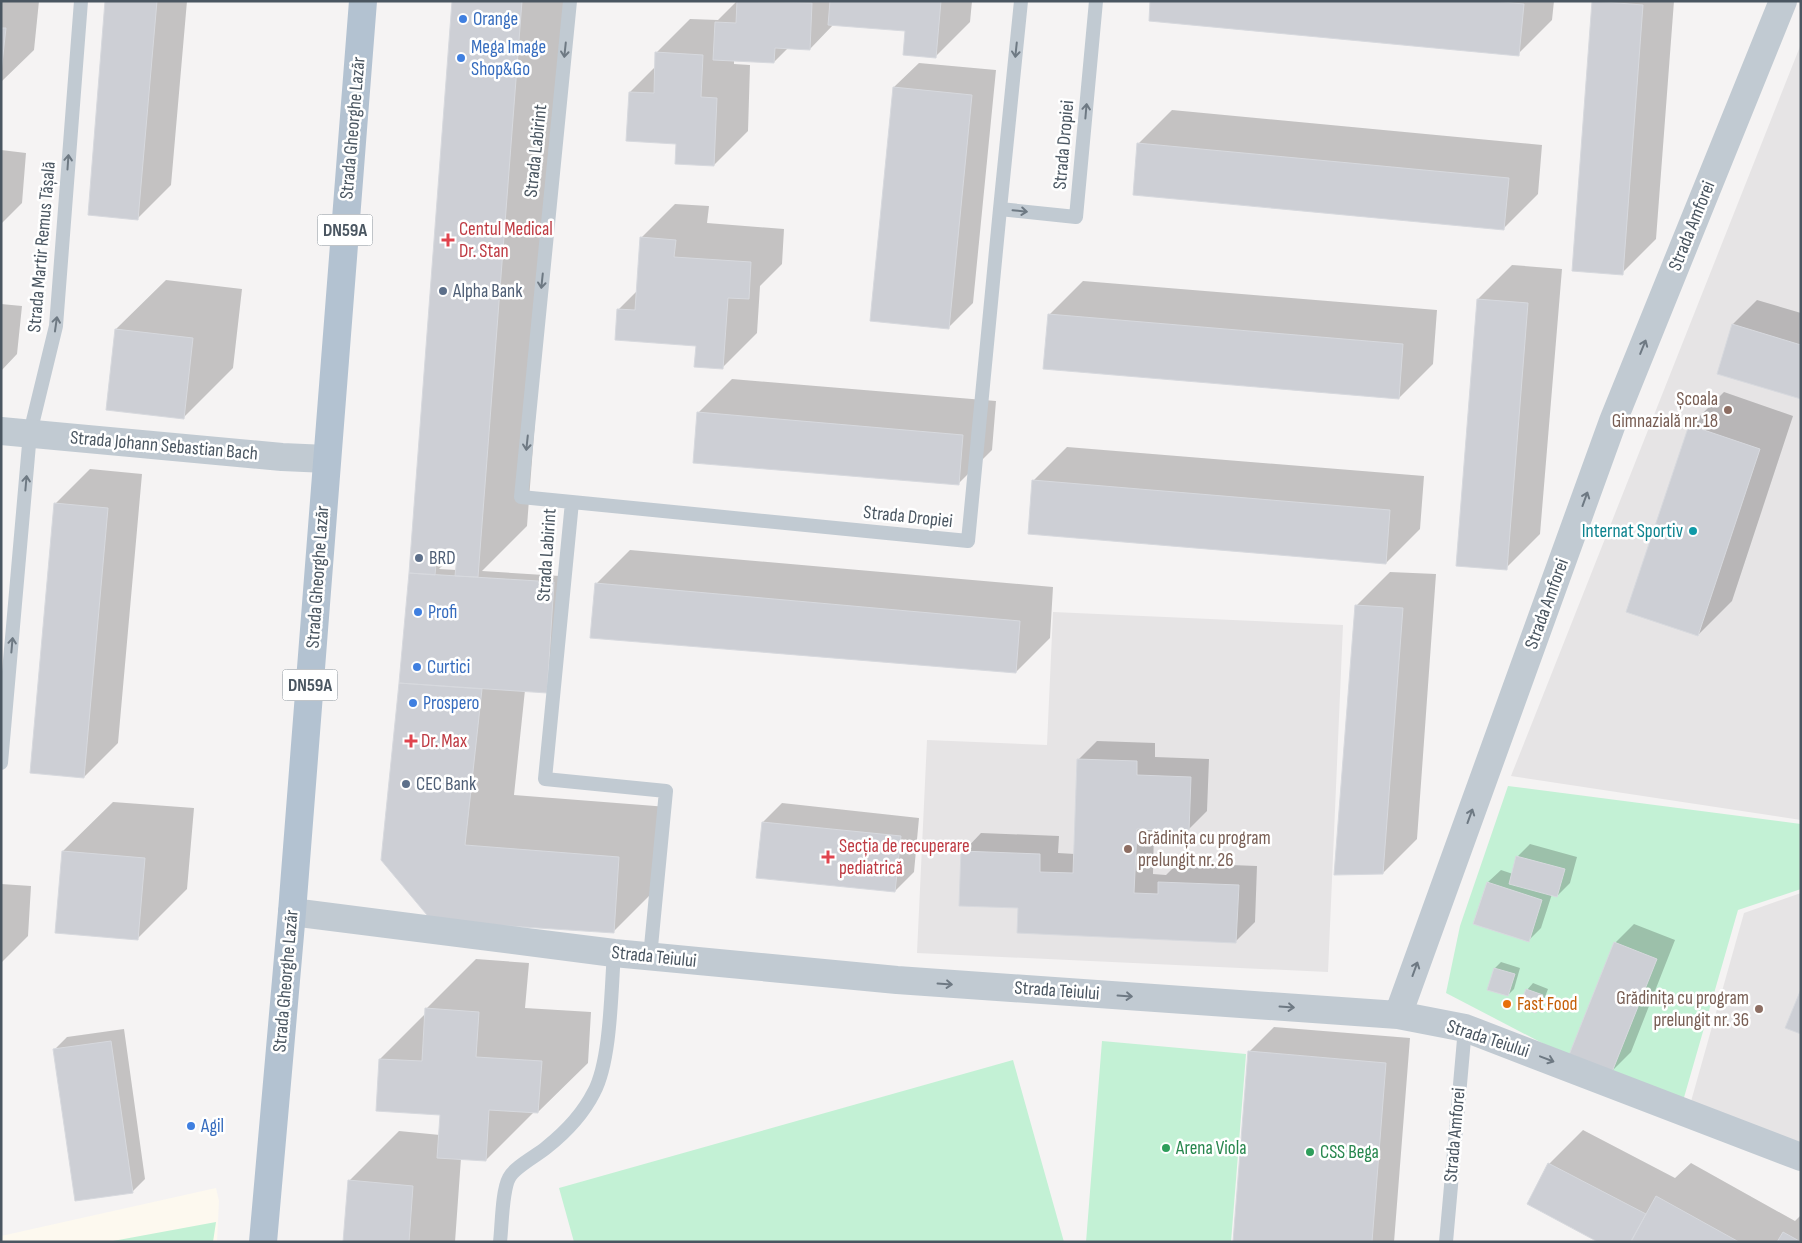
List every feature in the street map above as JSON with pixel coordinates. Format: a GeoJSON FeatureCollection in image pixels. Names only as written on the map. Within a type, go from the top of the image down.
{"type":"FeatureCollection","features":[{"type":"Feature","properties":{"kind":"main road","name":"Strada Gheorghe Lazăr"},"geometry":{"type":"LineString","coordinates":[[263,1242],[292,912],[363,1]]}},
{"type":"Feature","properties":{"kind":"street","name":"Strada Amforei"},"geometry":{"type":"LineString","coordinates":[[1398,1015],[1613,421],[1783,1]]}},
{"type":"Feature","properties":{"kind":"street","name":"Strada Johann Sebastian Bach"},"geometry":{"type":"LineString","coordinates":[[1,431],[246,454],[327,458]]}},
{"type":"Feature","properties":{"kind":"street","name":"Strada Teiului"},"geometry":{"type":"LineString","coordinates":[[292,912],[650,957],[897,980],[1398,1015],[1465,1028],[1801,1157]]}},
{"type":"Feature","properties":{"kind":"lane","name":"Strada Martir Remus Tășală"},"geometry":{"type":"LineString","coordinates":[[1,763],[30,433],[56,326],[81,1]]}},
{"type":"Feature","properties":{"kind":"lane","name":"Strada Labirint"},"geometry":{"type":"LineString","coordinates":[[570,1],[521,497],[572,502],[545,779],[666,792],[650,957]]}},
{"type":"Feature","properties":{"kind":"lane","name":"Strada Dropiei"},"geometry":{"type":"LineString","coordinates":[[572,502],[968,542],[1021,1]]}},
{"type":"Feature","properties":{"kind":"lane","name":"Strada Dropiei"},"geometry":{"type":"LineString","coordinates":[[1000,209],[1076,217],[1096,1]]}},
{"type":"Feature","properties":{"kind":"lane"},"geometry":{"type":"LineString","coordinates":[[500,1242],[508,1178],[570,1127],[586,1108],[597,1086],[604,1064],[614,953]]}},
{"type":"Feature","properties":{"kind":"lane","name":"Strada Amforei"},"geometry":{"type":"LineString","coordinates":[[1446,1242],[1465,1028]]}},
{"type":"Feature","properties":{"kind":"shaded area","name":"Școala Gimnazială nr. 18"},"geometry":{"type":"Polygon","coordinates":[[[1801,44],[1801,820],[1511,776],[1801,44]]]}},
{"type":"Feature","properties":{"kind":"shaded area","name":"Grădinița cu program prelungit nr. 26"},"geometry":{"type":"Polygon","coordinates":[[[1053,612],[1343,625],[1328,972],[917,953],[927,740],[1047,745],[1053,612]]]}},
{"type":"Feature","properties":{"kind":"shaded area","name":"Grădinița cu program prelungit nr. 36"},"geometry":{"type":"Polygon","coordinates":[[[1801,893],[1801,1147],[1690,1105],[1744,913],[1801,893]]]}},
{"type":"Feature","properties":{"kind":"shaded area"},"geometry":{"type":"Polygon","coordinates":[[[216,1188],[219,1201],[217,1242],[1,1242],[1,1236],[216,1188]]]}},
{"type":"Feature","properties":{"kind":"green space"},"geometry":{"type":"Polygon","coordinates":[[[1508,786],[1801,824],[1801,889],[1738,910],[1683,1101],[1544,1044],[1446,993],[1460,926],[1508,786]]]}},
{"type":"Feature","properties":{"kind":"green space","name":"Arena Viola"},"geometry":{"type":"Polygon","coordinates":[[[1102,1041],[1246,1054],[1231,1242],[1086,1242],[1102,1041]]]}},
{"type":"Feature","properties":{"kind":"green space"},"geometry":{"type":"Polygon","coordinates":[[[1013,1060],[1064,1242],[574,1242],[559,1188],[1013,1060]]]}},
{"type":"Feature","properties":{"kind":"green space"},"geometry":{"type":"Polygon","coordinates":[[[216,1222],[213,1242],[108,1242],[113,1241],[216,1222]]]}},
{"type":"Feature","properties":{"kind":"building"},"geometry":{"type":"Polygon","coordinates":[[[105,1],[157,1],[138,220],[88,215],[105,1]]]}},
{"type":"Feature","properties":{"kind":"building"},"geometry":{"type":"Polygon","coordinates":[[[452,1],[522,1],[478,577],[455,576],[457,555],[437,552],[435,575],[409,573],[452,1]]]}},
{"type":"Feature","properties":{"kind":"building"},"geometry":{"type":"Polygon","coordinates":[[[737,1],[812,3],[810,50],[775,48],[774,63],[713,60],[715,22],[736,23],[737,1]]]}},
{"type":"Feature","properties":{"kind":"building"},"geometry":{"type":"Polygon","coordinates":[[[830,1],[941,1],[936,58],[903,55],[905,31],[828,25],[830,1]]]}},
{"type":"Feature","properties":{"kind":"building"},"geometry":{"type":"Polygon","coordinates":[[[1150,1],[1492,1],[1524,4],[1519,56],[1149,21],[1150,1]]]}},
{"type":"Feature","properties":{"kind":"building"},"geometry":{"type":"Polygon","coordinates":[[[1592,1],[1643,5],[1623,275],[1572,271],[1592,1]]]}},
{"type":"Feature","properties":{"kind":"building"},"geometry":{"type":"Polygon","coordinates":[[[1,28],[6,28],[1,73],[1,28]]]}},
{"type":"Feature","properties":{"kind":"building"},"geometry":{"type":"Polygon","coordinates":[[[655,52],[703,55],[701,97],[717,98],[714,166],[675,164],[676,144],[626,141],[629,92],[654,93],[655,52]]]}},
{"type":"Feature","properties":{"kind":"building"},"geometry":{"type":"Polygon","coordinates":[[[893,87],[972,95],[949,329],[870,321],[893,87]]]}},
{"type":"Feature","properties":{"kind":"building"},"geometry":{"type":"Polygon","coordinates":[[[1137,143],[1509,178],[1504,230],[1133,195],[1137,143]]]}},
{"type":"Feature","properties":{"kind":"building"},"geometry":{"type":"Polygon","coordinates":[[[640,237],[676,240],[674,257],[751,262],[749,299],[728,298],[723,369],[694,367],[696,346],[615,340],[617,309],[635,310],[640,237]]]}},
{"type":"Feature","properties":{"kind":"building"},"geometry":{"type":"Polygon","coordinates":[[[1477,299],[1528,303],[1507,570],[1456,566],[1477,299]]]}},
{"type":"Feature","properties":{"kind":"building"},"geometry":{"type":"Polygon","coordinates":[[[1048,314],[1403,344],[1399,399],[1043,369],[1048,314]]]}},
{"type":"Feature","properties":{"kind":"building"},"geometry":{"type":"Polygon","coordinates":[[[1732,324],[1801,345],[1801,399],[1717,374],[1732,324]]]}},
{"type":"Feature","properties":{"kind":"building"},"geometry":{"type":"Polygon","coordinates":[[[115,329],[193,338],[184,419],[106,410],[115,329]]]}},
{"type":"Feature","properties":{"kind":"building"},"geometry":{"type":"Polygon","coordinates":[[[697,412],[963,435],[959,485],[693,463],[697,412]]]}},
{"type":"Feature","properties":{"kind":"building","name":"Internat Sportiv"},"geometry":{"type":"Polygon","coordinates":[[[1689,425],[1760,449],[1698,636],[1626,612],[1689,425]]]}},
{"type":"Feature","properties":{"kind":"building"},"geometry":{"type":"Polygon","coordinates":[[[1032,480],[1390,510],[1386,564],[1028,534],[1032,480]]]}},
{"type":"Feature","properties":{"kind":"building"},"geometry":{"type":"Polygon","coordinates":[[[54,503],[108,508],[84,778],[30,773],[54,503]]]}},
{"type":"Feature","properties":{"kind":"building"},"geometry":{"type":"Polygon","coordinates":[[[409,573],[554,582],[547,693],[399,683],[409,573]]]}},
{"type":"Feature","properties":{"kind":"building"},"geometry":{"type":"Polygon","coordinates":[[[595,583],[1020,621],[1016,673],[590,638],[595,583]]]}},
{"type":"Feature","properties":{"kind":"building"},"geometry":{"type":"Polygon","coordinates":[[[1355,605],[1403,608],[1383,874],[1334,875],[1355,605]]]}},
{"type":"Feature","properties":{"kind":"building"},"geometry":{"type":"Polygon","coordinates":[[[399,683],[482,689],[465,845],[619,857],[614,933],[432,921],[381,860],[399,683]]]}},
{"type":"Feature","properties":{"kind":"building"},"geometry":{"type":"Polygon","coordinates":[[[1077,759],[1137,761],[1137,775],[1191,777],[1189,831],[1137,829],[1134,893],[1158,894],[1158,882],[1239,885],[1236,943],[1017,933],[1018,908],[959,906],[961,851],[1040,854],[1040,872],[1073,873],[1077,759]]]}},
{"type":"Feature","properties":{"kind":"building","name":"Secția de recuperare pediatrică"},"geometry":{"type":"Polygon","coordinates":[[[762,822],[901,836],[895,892],[756,878],[762,822]]]}},
{"type":"Feature","properties":{"kind":"building"},"geometry":{"type":"Polygon","coordinates":[[[62,851],[145,858],[138,940],[55,933],[62,851]]]}},
{"type":"Feature","properties":{"kind":"building"},"geometry":{"type":"Polygon","coordinates":[[[1516,856],[1565,869],[1557,897],[1509,884],[1516,856]]]}},
{"type":"Feature","properties":{"kind":"building"},"geometry":{"type":"Polygon","coordinates":[[[1487,882],[1542,900],[1529,942],[1473,924],[1487,882]]]}},
{"type":"Feature","properties":{"kind":"building"},"geometry":{"type":"Polygon","coordinates":[[[1614,942],[1657,959],[1612,1072],[1569,1055],[1614,942]]]}},
{"type":"Feature","properties":{"kind":"building"},"geometry":{"type":"Polygon","coordinates":[[[1494,968],[1515,974],[1508,996],[1487,990],[1494,968]]]}},
{"type":"Feature","properties":{"kind":"building"},"geometry":{"type":"Polygon","coordinates":[[[1526,989],[1543,995],[1536,1013],[1519,1007],[1526,989]]]}},
{"type":"Feature","properties":{"kind":"building"},"geometry":{"type":"Polygon","coordinates":[[[1801,989],[1801,1034],[1785,1028],[1801,989]]]}},
{"type":"Feature","properties":{"kind":"building"},"geometry":{"type":"Polygon","coordinates":[[[425,1008],[479,1012],[476,1057],[542,1061],[538,1113],[489,1110],[486,1161],[437,1158],[440,1115],[376,1111],[379,1059],[422,1061],[425,1008]]]}},
{"type":"Feature","properties":{"kind":"building"},"geometry":{"type":"Polygon","coordinates":[[[111,1041],[133,1193],[75,1201],[53,1049],[111,1041]]]}},
{"type":"Feature","properties":{"kind":"building","name":"CSS Bega"},"geometry":{"type":"Polygon","coordinates":[[[1248,1051],[1386,1063],[1372,1242],[1233,1242],[1248,1051]]]}},
{"type":"Feature","properties":{"kind":"building"},"geometry":{"type":"Polygon","coordinates":[[[1548,1163],[1646,1214],[1631,1242],[1598,1242],[1527,1204],[1548,1163]]]}},
{"type":"Feature","properties":{"kind":"building"},"geometry":{"type":"Polygon","coordinates":[[[348,1180],[413,1186],[409,1242],[343,1242],[348,1180]]]}},
{"type":"Feature","properties":{"kind":"building"},"geometry":{"type":"Polygon","coordinates":[[[1656,1196],[1739,1242],[1631,1241],[1656,1196]]]}},
{"type":"Feature","properties":{"kind":"building"},"geometry":{"type":"Polygon","coordinates":[[[1783,1232],[1801,1242],[1777,1242],[1783,1232]]]}},
{"type":"Feature","properties":{"kind":"place","name":"Orange"},"geometry":{"type":"Point","coordinates":[463,19]}},
{"type":"Feature","properties":{"kind":"place","name":"Mega Image Shop&Go"},"geometry":{"type":"Point","coordinates":[461,58]}},
{"type":"Feature","properties":{"kind":"place","name":"Centul Medical Dr. Stan"},"geometry":{"type":"Point","coordinates":[448,240]}},
{"type":"Feature","properties":{"kind":"place","name":"Alpha Bank"},"geometry":{"type":"Point","coordinates":[443,291]}},
{"type":"Feature","properties":{"kind":"place","name":"Școala Gimnazială nr. 18"},"geometry":{"type":"Point","coordinates":[1728,410]}},
{"type":"Feature","properties":{"kind":"place","name":"Internat Sportiv"},"geometry":{"type":"Point","coordinates":[1693,531]}},
{"type":"Feature","properties":{"kind":"place","name":"BRD"},"geometry":{"type":"Point","coordinates":[419,558]}},
{"type":"Feature","properties":{"kind":"place","name":"Profi"},"geometry":{"type":"Point","coordinates":[418,612]}},
{"type":"Feature","properties":{"kind":"place","name":"Curtici"},"geometry":{"type":"Point","coordinates":[417,667]}},
{"type":"Feature","properties":{"kind":"place","name":"Prospero"},"geometry":{"type":"Point","coordinates":[413,703]}},
{"type":"Feature","properties":{"kind":"place","name":"Dr. Max"},"geometry":{"type":"Point","coordinates":[411,741]}},
{"type":"Feature","properties":{"kind":"place","name":"CEC Bank"},"geometry":{"type":"Point","coordinates":[406,784]}},
{"type":"Feature","properties":{"kind":"place","name":"Grădinița cu program prelungit nr. 26"},"geometry":{"type":"Point","coordinates":[1128,849]}},
{"type":"Feature","properties":{"kind":"place","name":"Secția de recuperare pediatrică"},"geometry":{"type":"Point","coordinates":[828,857]}},
{"type":"Feature","properties":{"kind":"place","name":"Fast Food"},"geometry":{"type":"Point","coordinates":[1507,1004]}},
{"type":"Feature","properties":{"kind":"place","name":"Grădinița cu program prelungit nr. 36"},"geometry":{"type":"Point","coordinates":[1759,1009]}},
{"type":"Feature","properties":{"kind":"place","name":"Agil"},"geometry":{"type":"Point","coordinates":[191,1126]}},
{"type":"Feature","properties":{"kind":"place","name":"Arena Viola"},"geometry":{"type":"Point","coordinates":[1166,1148]}},
{"type":"Feature","properties":{"kind":"place","name":"CSS Bega"},"geometry":{"type":"Point","coordinates":[1310,1152]}}]}
